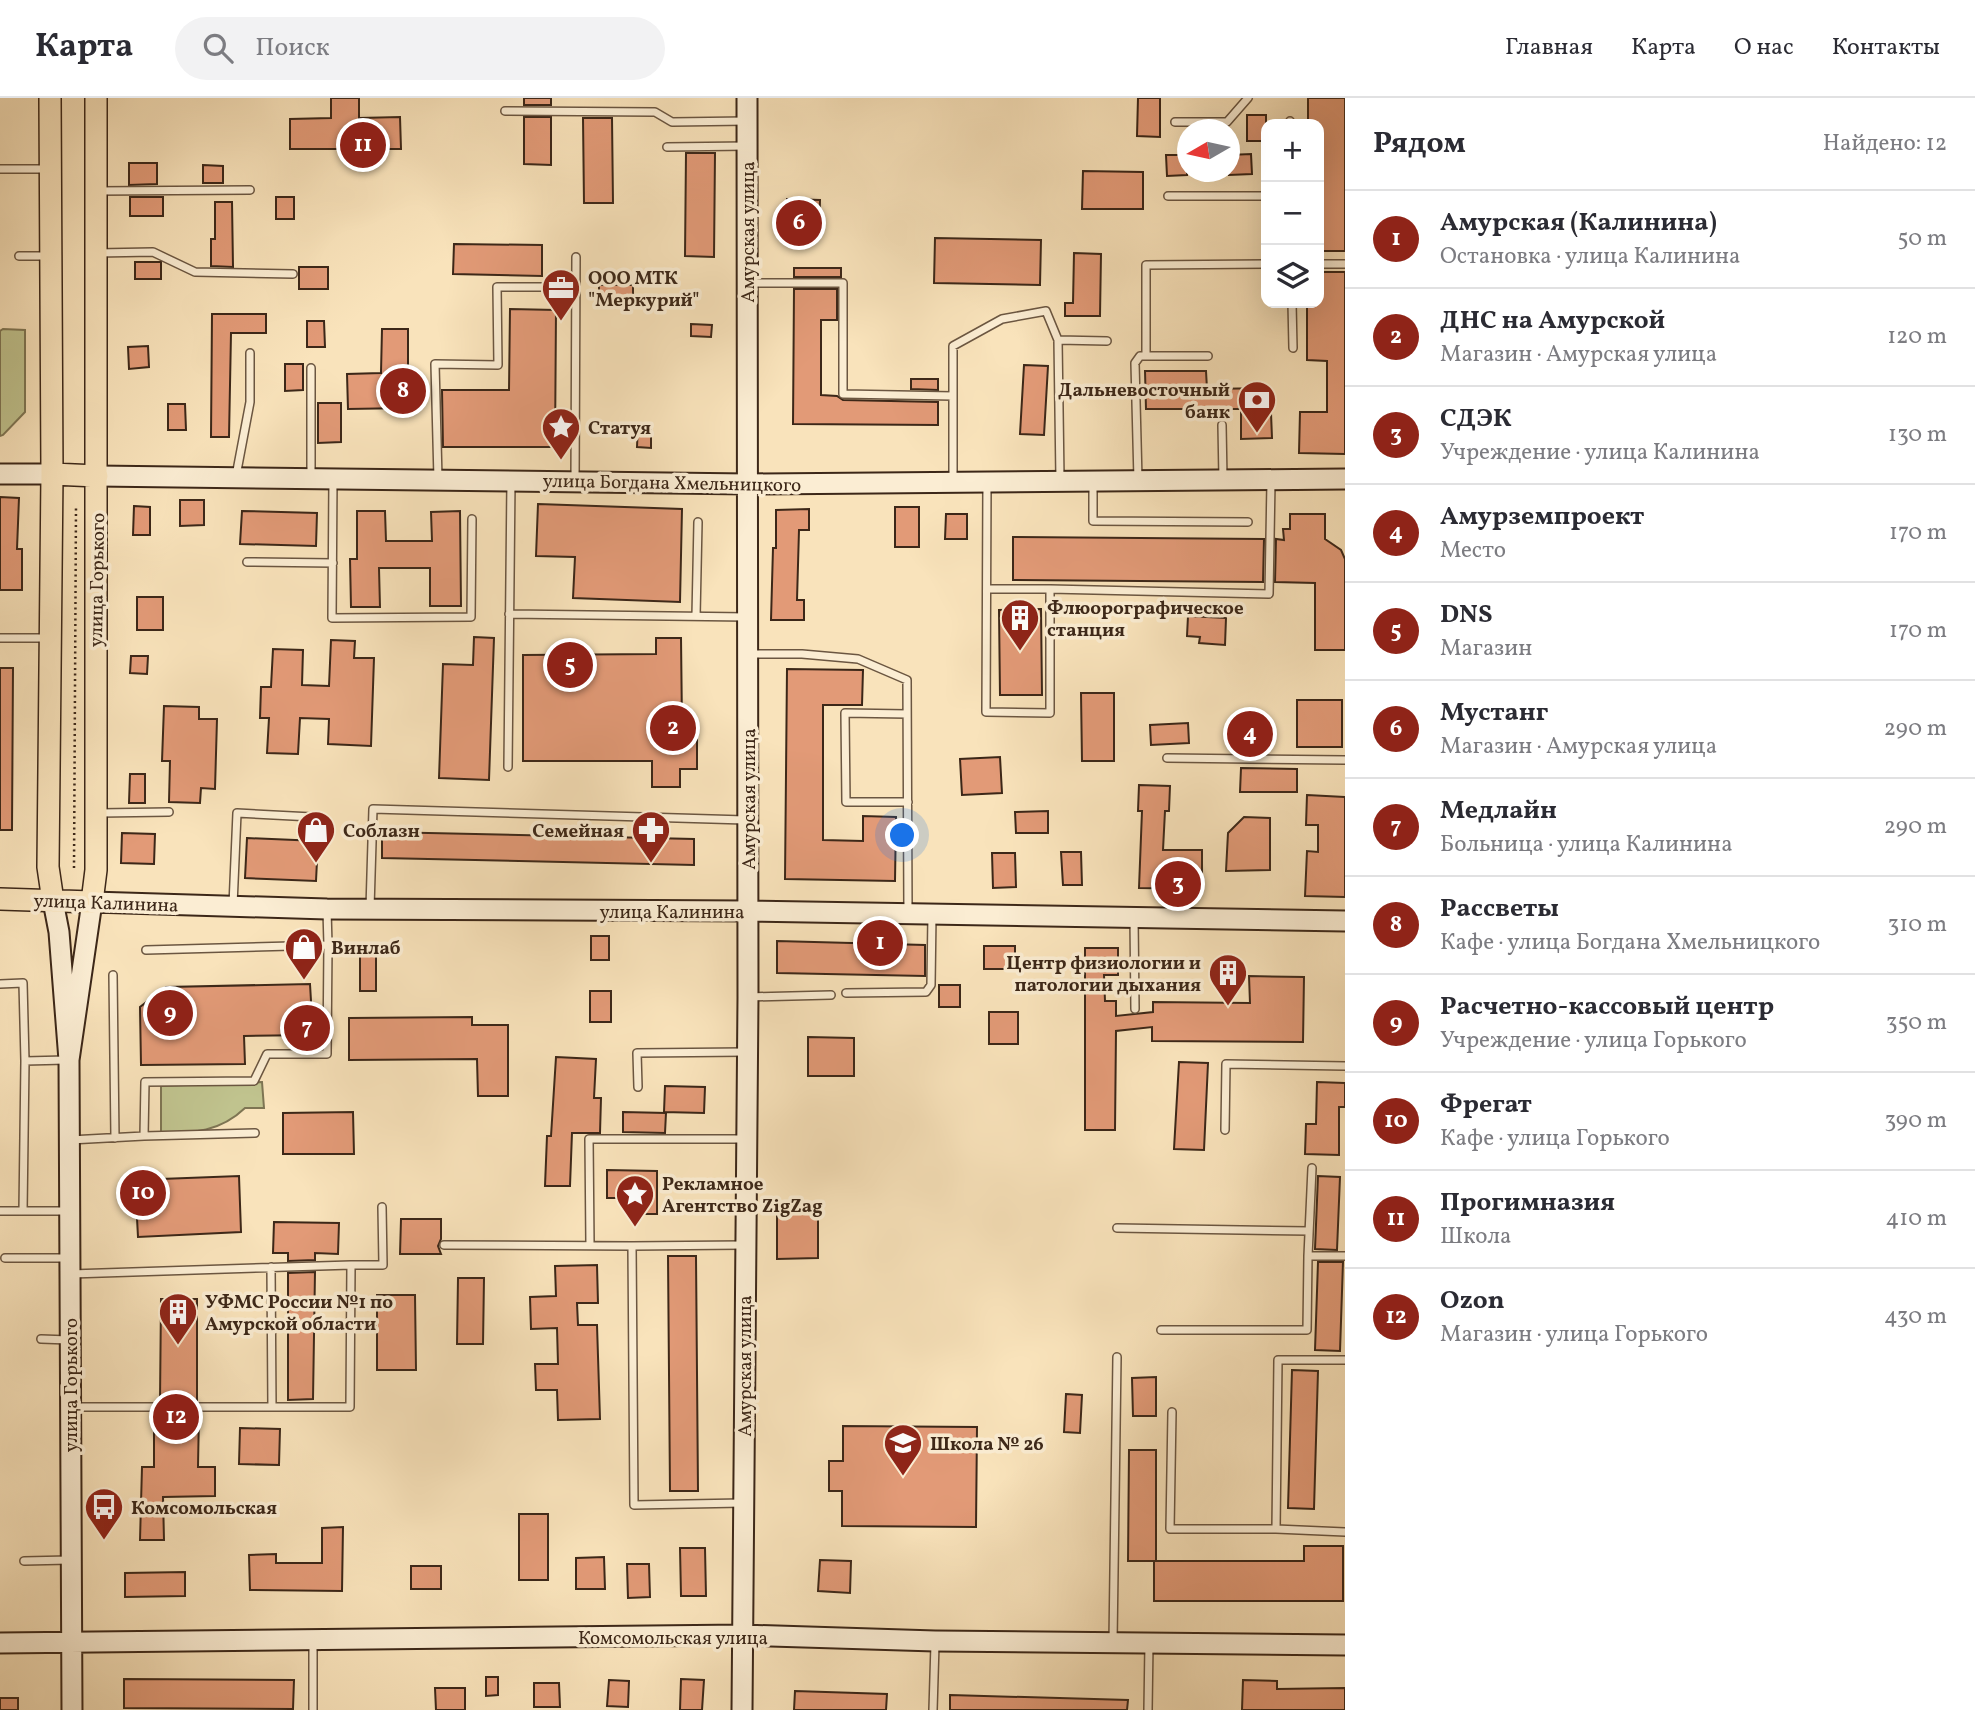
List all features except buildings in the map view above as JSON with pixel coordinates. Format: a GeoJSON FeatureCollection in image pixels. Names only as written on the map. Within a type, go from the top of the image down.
{"type":"FeatureCollection","features":[{"type":"Feature","properties":{"kind":"main road","name":"улица Горького"},"geometry":{"type":"LineString","coordinates":[[50,98],[52,474],[48,867],[53,901]]}},
{"type":"Feature","properties":{"kind":"main road","name":"улица Горького"},"geometry":{"type":"LineString","coordinates":[[92,902],[96,870],[96,98]]}},
{"type":"Feature","properties":{"kind":"main road","name":"улица Богдана Хмельницкого"},"geometry":{"type":"LineString","coordinates":[[52,474],[97,476]]}},
{"type":"Feature","properties":{"kind":"main road","name":"улица Калинина"},"geometry":{"type":"LineString","coordinates":[[0,899],[92,902]]}},
{"type":"Feature","properties":{"kind":"street","name":"Амурская улица"},"geometry":{"type":"LineString","coordinates":[[742,1710],[748,997],[747,98]]}},
{"type":"Feature","properties":{"kind":"street","name":"улица Богдана Хмельницкого"},"geometry":{"type":"LineString","coordinates":[[0,474],[52,474]]}},
{"type":"Feature","properties":{"kind":"street","name":"улица Богдана Хмельницкого"},"geometry":{"type":"LineString","coordinates":[[97,476],[748,484],[1345,479]]}},
{"type":"Feature","properties":{"kind":"street","name":"улица Горького"},"geometry":{"type":"LineString","coordinates":[[53,901],[59,932],[69,1059],[72,1710]]}},
{"type":"Feature","properties":{"kind":"street","name":"улица Горького"},"geometry":{"type":"LineString","coordinates":[[69,1059],[92,902]]}},
{"type":"Feature","properties":{"kind":"street","name":"улица Калинина"},"geometry":{"type":"LineString","coordinates":[[92,902],[327,909],[748,911],[1345,921]]}},
{"type":"Feature","properties":{"kind":"street","name":"Комсомольская улица"},"geometry":{"type":"LineString","coordinates":[[0,1643],[742,1635],[935,1641],[1345,1645]]}},
{"type":"Feature","properties":{"kind":"lane"},"geometry":{"type":"LineString","coordinates":[[1175,122],[1227,122],[1248,98]]}},
{"type":"Feature","properties":{"kind":"lane"},"geometry":{"type":"LineString","coordinates":[[505,110],[655,112],[672,122],[747,121]]}},
{"type":"Feature","properties":{"kind":"lane"},"geometry":{"type":"LineString","coordinates":[[667,147],[747,146]]}},
{"type":"Feature","properties":{"kind":"lane"},"geometry":{"type":"LineString","coordinates":[[0,169],[50,169]]}},
{"type":"Feature","properties":{"kind":"lane"},"geometry":{"type":"LineString","coordinates":[[96,191],[250,190]]}},
{"type":"Feature","properties":{"kind":"lane"},"geometry":{"type":"LineString","coordinates":[[1168,196],[1261,196]]}},
{"type":"Feature","properties":{"kind":"lane"},"geometry":{"type":"LineString","coordinates":[[96,253],[153,252],[195,272],[293,274]]}},
{"type":"Feature","properties":{"kind":"lane"},"geometry":{"type":"LineString","coordinates":[[19,256],[51,256]]}},
{"type":"Feature","properties":{"kind":"lane"},"geometry":{"type":"LineString","coordinates":[[575,481],[576,257]]}},
{"type":"Feature","properties":{"kind":"lane"},"geometry":{"type":"LineString","coordinates":[[1146,356],[1146,265],[1261,264]]}},
{"type":"Feature","properties":{"kind":"lane"},"geometry":{"type":"LineString","coordinates":[[1324,264],[1345,264]]}},
{"type":"Feature","properties":{"kind":"lane"},"geometry":{"type":"LineString","coordinates":[[747,283],[844,284],[843,394],[953,396]]}},
{"type":"Feature","properties":{"kind":"lane"},"geometry":{"type":"LineString","coordinates":[[438,479],[435,364],[498,365],[498,287],[541,287]]}},
{"type":"Feature","properties":{"kind":"lane"},"geometry":{"type":"LineString","coordinates":[[1292,308],[1293,348]]}},
{"type":"Feature","properties":{"kind":"lane"},"geometry":{"type":"LineString","coordinates":[[953,482],[953,346],[1002,320],[1046,311],[1058,340],[1060,481]]}},
{"type":"Feature","properties":{"kind":"lane"},"geometry":{"type":"LineString","coordinates":[[1058,340],[1107,341]]}},
{"type":"Feature","properties":{"kind":"lane"},"geometry":{"type":"LineString","coordinates":[[236,477],[250,402],[250,353]]}},
{"type":"Feature","properties":{"kind":"lane"},"geometry":{"type":"LineString","coordinates":[[1138,480],[1135,363],[1140,356],[1208,356]]}},
{"type":"Feature","properties":{"kind":"lane"},"geometry":{"type":"LineString","coordinates":[[311,368],[311,478]]}},
{"type":"Feature","properties":{"kind":"lane"},"geometry":{"type":"LineString","coordinates":[[1222,425],[1223,480]]}},
{"type":"Feature","properties":{"kind":"lane"},"geometry":{"type":"LineString","coordinates":[[333,478],[332,618],[471,617],[472,519]]}},
{"type":"Feature","properties":{"kind":"lane"},"geometry":{"type":"LineString","coordinates":[[987,589],[1269,594],[1270,479]]}},
{"type":"Feature","properties":{"kind":"lane"},"geometry":{"type":"LineString","coordinates":[[508,767],[510,480]]}},
{"type":"Feature","properties":{"kind":"lane"},"geometry":{"type":"LineString","coordinates":[[1093,481],[1093,522],[1248,522]]}},
{"type":"Feature","properties":{"kind":"lane"},"geometry":{"type":"LineString","coordinates":[[987,482],[986,712],[1050,713],[1050,589]]}},
{"type":"Feature","properties":{"kind":"lane"},"geometry":{"type":"LineString","coordinates":[[696,616],[698,523]]}},
{"type":"Feature","properties":{"kind":"lane"},"geometry":{"type":"LineString","coordinates":[[247,562],[333,563]]}},
{"type":"Feature","properties":{"kind":"lane"},"geometry":{"type":"LineString","coordinates":[[509,614],[748,617]]}},
{"type":"Feature","properties":{"kind":"lane"},"geometry":{"type":"LineString","coordinates":[[0,638],[49,638]]}},
{"type":"Feature","properties":{"kind":"lane"},"geometry":{"type":"LineString","coordinates":[[748,654],[802,654],[858,659],[907,680],[908,914]]}},
{"type":"Feature","properties":{"kind":"lane"},"geometry":{"type":"LineString","coordinates":[[907,714],[845,713],[845,739],[846,802],[908,802]]}},
{"type":"Feature","properties":{"kind":"lane"},"geometry":{"type":"LineString","coordinates":[[1167,758],[1345,760]]}},
{"type":"Feature","properties":{"kind":"lane"},"geometry":{"type":"LineString","coordinates":[[370,909],[373,809],[748,820]]}},
{"type":"Feature","properties":{"kind":"lane"},"geometry":{"type":"LineString","coordinates":[[95,813],[169,812]]}},
{"type":"Feature","properties":{"kind":"lane"},"geometry":{"type":"LineString","coordinates":[[233,906],[237,813],[312,817]]}},
{"type":"Feature","properties":{"kind":"lane"},"geometry":{"type":"LineString","coordinates":[[144,1136],[145,1082],[254,1081],[267,1054],[327,1054],[327,909]]}},
{"type":"Feature","properties":{"kind":"lane"},"geometry":{"type":"LineString","coordinates":[[846,993],[926,992],[931,985],[932,914]]}},
{"type":"Feature","properties":{"kind":"lane"},"geometry":{"type":"LineString","coordinates":[[1135,918],[1135,1010]]}},
{"type":"Feature","properties":{"kind":"lane"},"geometry":{"type":"LineString","coordinates":[[146,950],[328,945]]}},
{"type":"Feature","properties":{"kind":"lane"},"geometry":{"type":"LineString","coordinates":[[113,975],[115,1138]]}},
{"type":"Feature","properties":{"kind":"lane"},"geometry":{"type":"LineString","coordinates":[[0,984],[23,984],[23,1211]]}},
{"type":"Feature","properties":{"kind":"lane"},"geometry":{"type":"LineString","coordinates":[[748,997],[831,995]]}},
{"type":"Feature","properties":{"kind":"lane"},"geometry":{"type":"LineString","coordinates":[[638,1087],[637,1053],[747,1052]]}},
{"type":"Feature","properties":{"kind":"lane"},"geometry":{"type":"LineString","coordinates":[[25,1061],[69,1059]]}},
{"type":"Feature","properties":{"kind":"lane"},"geometry":{"type":"LineString","coordinates":[[1225,1130],[1226,1064],[1345,1066]]}},
{"type":"Feature","properties":{"kind":"lane"},"geometry":{"type":"LineString","coordinates":[[69,1140],[255,1132]]}},
{"type":"Feature","properties":{"kind":"lane"},"geometry":{"type":"LineString","coordinates":[[590,1245],[589,1139],[746,1139]]}},
{"type":"Feature","properties":{"kind":"lane"},"geometry":{"type":"LineString","coordinates":[[1161,1330],[1307,1330],[1312,1168]]}},
{"type":"Feature","properties":{"kind":"lane"},"geometry":{"type":"LineString","coordinates":[[5,1258],[70,1266],[271,1268],[383,1265],[382,1208]]}},
{"type":"Feature","properties":{"kind":"lane"},"geometry":{"type":"LineString","coordinates":[[0,1211],[69,1211]]}},
{"type":"Feature","properties":{"kind":"lane"},"geometry":{"type":"LineString","coordinates":[[1117,1228],[1310,1231]]}},
{"type":"Feature","properties":{"kind":"lane"},"geometry":{"type":"LineString","coordinates":[[444,1245],[745,1245]]}},
{"type":"Feature","properties":{"kind":"lane"},"geometry":{"type":"LineString","coordinates":[[632,1246],[634,1505],[743,1503]]}},
{"type":"Feature","properties":{"kind":"lane"},"geometry":{"type":"LineString","coordinates":[[1308,1256],[1345,1256]]}},
{"type":"Feature","properties":{"kind":"lane"},"geometry":{"type":"LineString","coordinates":[[70,1407],[351,1408],[351,1265]]}},
{"type":"Feature","properties":{"kind":"lane"},"geometry":{"type":"LineString","coordinates":[[271,1268],[272,1407]]}},
{"type":"Feature","properties":{"kind":"lane"},"geometry":{"type":"LineString","coordinates":[[41,1339],[70,1340]]}},
{"type":"Feature","properties":{"kind":"lane"},"geometry":{"type":"LineString","coordinates":[[1113,1643],[1117,1357]]}},
{"type":"Feature","properties":{"kind":"lane"},"geometry":{"type":"LineString","coordinates":[[1276,1529],[1278,1360],[1345,1360]]}},
{"type":"Feature","properties":{"kind":"lane"},"geometry":{"type":"LineString","coordinates":[[1172,1412],[1170,1529],[1345,1532]]}},
{"type":"Feature","properties":{"kind":"lane"},"geometry":{"type":"LineString","coordinates":[[24,1561],[71,1560]]}},
{"type":"Feature","properties":{"kind":"lane"},"geometry":{"type":"LineString","coordinates":[[313,1640],[313,1710]]}},
{"type":"Feature","properties":{"kind":"lane"},"geometry":{"type":"LineString","coordinates":[[933,1710],[935,1641]]}},
{"type":"Feature","properties":{"kind":"lane"},"geometry":{"type":"LineString","coordinates":[[1149,1643],[1149,1710]]}},
{"type":"Feature","properties":{"kind":"path"},"geometry":{"type":"LineString","coordinates":[[65,505],[86,508]]}},
{"type":"Feature","properties":{"kind":"path"},"geometry":{"type":"LineString","coordinates":[[64,867],[75,868],[76,506]]}},
{"type":"Feature","properties":{"kind":"green space"},"geometry":{"type":"Polygon","coordinates":[[[25,330],[25,412],[0,436],[0,331],[25,330]]]}},
{"type":"Feature","properties":{"kind":"green space"},"geometry":{"type":"Polygon","coordinates":[[[262,1082],[264,1108],[245,1108],[226,1122],[206,1130],[161,1133],[161,1086],[262,1082]]]}},
{"type":"Feature","properties":{"kind":"place","name":"Прогимназия"},"geometry":{"type":"Point","coordinates":[363,145]}},
{"type":"Feature","properties":{"kind":"place","name":"Мустанг"},"geometry":{"type":"Point","coordinates":[799,223]}},
{"type":"Feature","properties":{"kind":"place","name":"ООО МТК \"Меркурий\""},"geometry":{"type":"Point","coordinates":[561,322]}},
{"type":"Feature","properties":{"kind":"place","name":"Рассветы"},"geometry":{"type":"Point","coordinates":[403,391]}},
{"type":"Feature","properties":{"kind":"place","name":"Дальневосточный банк"},"geometry":{"type":"Point","coordinates":[1257,434]}},
{"type":"Feature","properties":{"kind":"place","name":"Статуя"},"geometry":{"type":"Point","coordinates":[561,461]}},
{"type":"Feature","properties":{"kind":"place","name":"Флюорографическое станция"},"geometry":{"type":"Point","coordinates":[1020,652]}},
{"type":"Feature","properties":{"kind":"place","name":"DNS"},"geometry":{"type":"Point","coordinates":[570,665]}},
{"type":"Feature","properties":{"kind":"place","name":"ДНС на Амурской"},"geometry":{"type":"Point","coordinates":[673,728]}},
{"type":"Feature","properties":{"kind":"place","name":"Амурземпроект"},"geometry":{"type":"Point","coordinates":[1250,734]}},
{"type":"Feature","properties":{"kind":"place","name":"Соблазн"},"geometry":{"type":"Point","coordinates":[316,864]}},
{"type":"Feature","properties":{"kind":"place","name":"Семейная"},"geometry":{"type":"Point","coordinates":[651,864]}},
{"type":"Feature","properties":{"kind":"place","name":"СДЭК"},"geometry":{"type":"Point","coordinates":[1178,884]}},
{"type":"Feature","properties":{"kind":"place","name":"Амурская (Калинина)"},"geometry":{"type":"Point","coordinates":[880,943]}},
{"type":"Feature","properties":{"kind":"place","name":"Винлаб"},"geometry":{"type":"Point","coordinates":[304,981]}},
{"type":"Feature","properties":{"kind":"place","name":"Центр физиологии и патологии дыхания"},"geometry":{"type":"Point","coordinates":[1228,1007]}},
{"type":"Feature","properties":{"kind":"place","name":"Расчетно-кассовый центр"},"geometry":{"type":"Point","coordinates":[170,1013]}},
{"type":"Feature","properties":{"kind":"place","name":"Медлайн"},"geometry":{"type":"Point","coordinates":[307,1028]}},
{"type":"Feature","properties":{"kind":"place","name":"Фрегат"},"geometry":{"type":"Point","coordinates":[143,1193]}},
{"type":"Feature","properties":{"kind":"place","name":"Рекламное Агентство ZigZag"},"geometry":{"type":"Point","coordinates":[635,1228]}},
{"type":"Feature","properties":{"kind":"place","name":"УФМС России №1 по Амурской области"},"geometry":{"type":"Point","coordinates":[178,1346]}},
{"type":"Feature","properties":{"kind":"place","name":"Ozon"},"geometry":{"type":"Point","coordinates":[176,1417]}},
{"type":"Feature","properties":{"kind":"place","name":"Школа № 26"},"geometry":{"type":"Point","coordinates":[903,1477]}},
{"type":"Feature","properties":{"kind":"place","name":"Комсомольская"},"geometry":{"type":"Point","coordinates":[104,1541]}}]}
